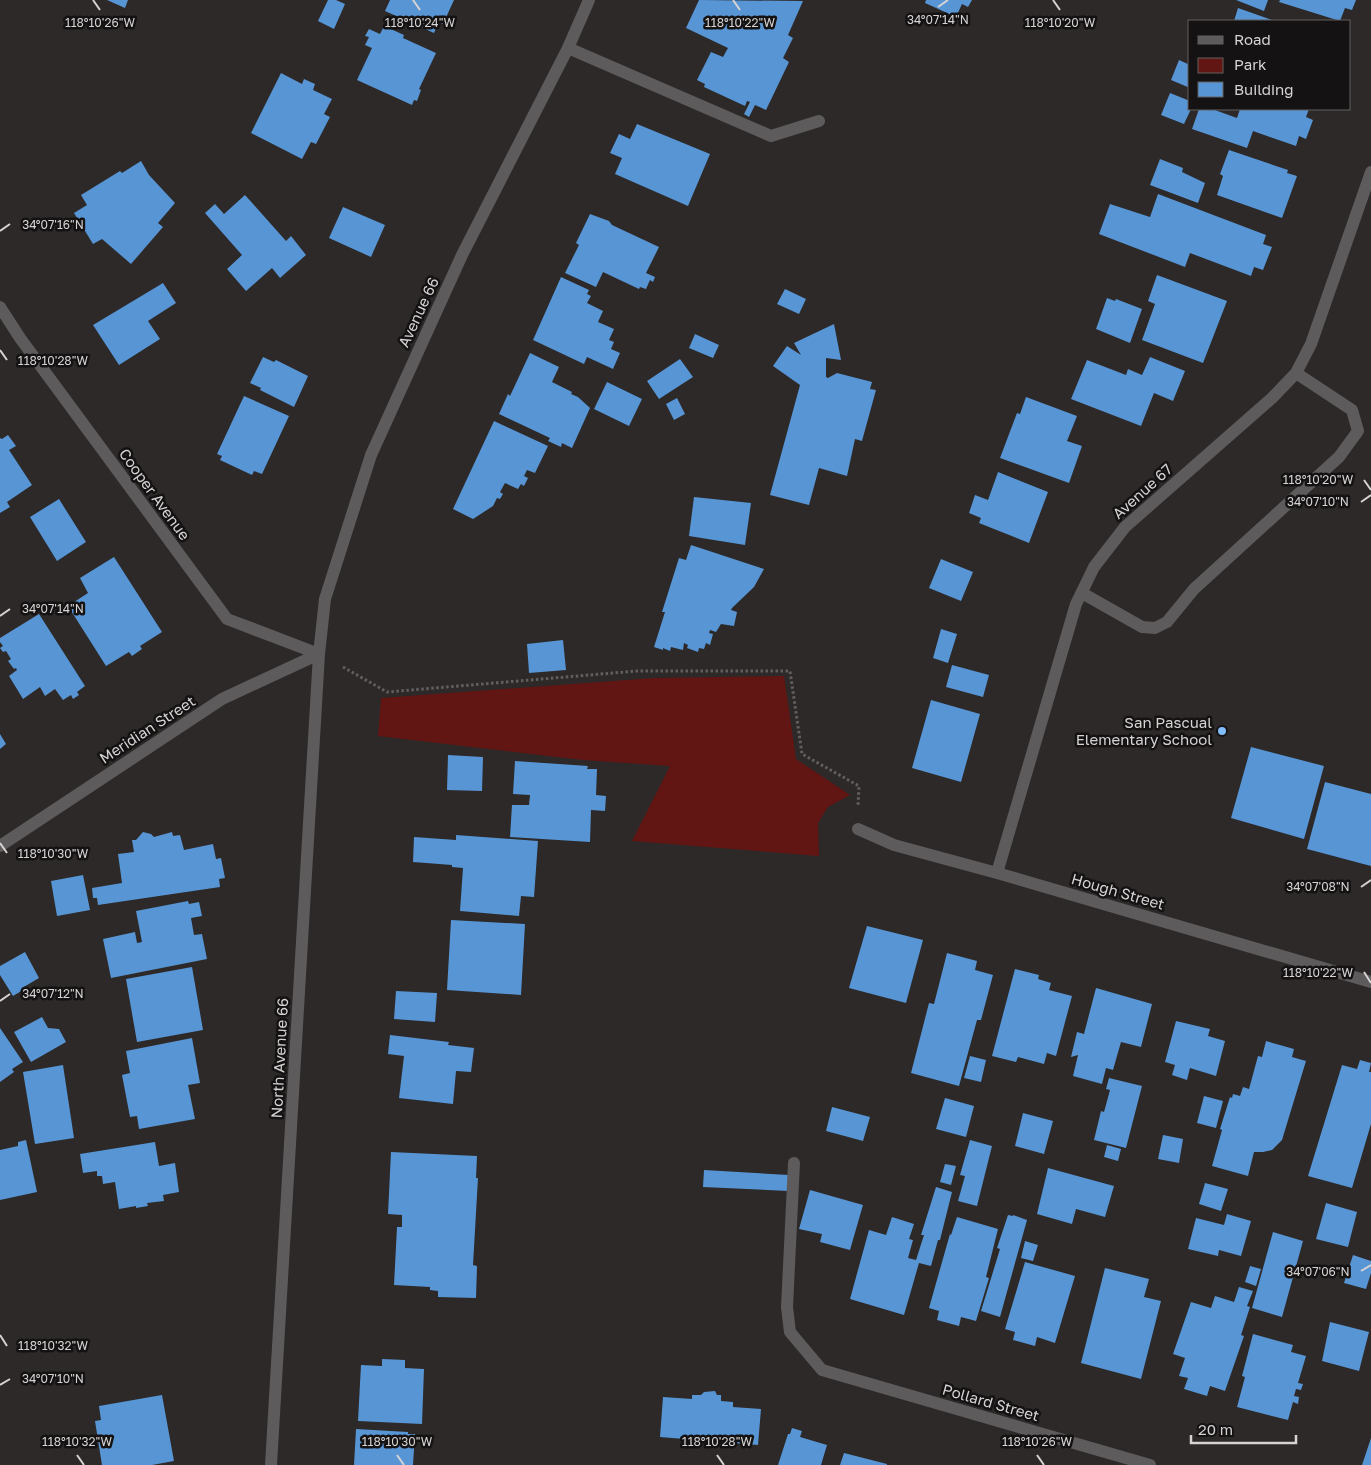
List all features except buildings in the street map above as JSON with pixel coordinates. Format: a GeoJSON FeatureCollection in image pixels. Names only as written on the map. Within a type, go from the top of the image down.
{"type":"FeatureCollection","features":[{"type":"Feature","properties":{"kind":"street","name":"Avenue 66"},"geometry":{"type":"LineString","coordinates":[[319,654],[325,599],[370,455],[462,255],[568,48],[589,0]]}},
{"type":"Feature","properties":{"kind":"street"},"geometry":{"type":"LineString","coordinates":[[568,48],[771,136],[819,121]]}},
{"type":"Feature","properties":{"kind":"street","name":"Avenue 67"},"geometry":{"type":"LineString","coordinates":[[997,873],[1076,604],[1094,567],[1125,527],[1272,398],[1296,373],[1311,344],[1371,172]]}},
{"type":"Feature","properties":{"kind":"street","name":"Cooper Avenue"},"geometry":{"type":"LineString","coordinates":[[0,307],[20,338],[227,619],[319,654]]}},
{"type":"Feature","properties":{"kind":"street"},"geometry":{"type":"LineString","coordinates":[[1082,593],[1142,627],[1155,628],[1167,622],[1194,589],[1339,457],[1358,431],[1352,410],[1296,373]]}},
{"type":"Feature","properties":{"kind":"street","name":"Meridian Street"},"geometry":{"type":"LineString","coordinates":[[0,846],[222,699],[319,654]]}},
{"type":"Feature","properties":{"kind":"street","name":"North Avenue 66"},"geometry":{"type":"LineString","coordinates":[[271,1465],[319,654]]}},
{"type":"Feature","properties":{"kind":"street","name":"Hough Street"},"geometry":{"type":"LineString","coordinates":[[858,829],[894,845],[997,873],[1371,982]]}},
{"type":"Feature","properties":{"kind":"street","name":"Pollard Street"},"geometry":{"type":"LineString","coordinates":[[794,1163],[786,1307],[790,1332],[822,1370],[1150,1465]]}},
{"type":"Feature","properties":{"kind":"path"},"geometry":{"type":"LineString","coordinates":[[319,654],[387,692],[637,671],[790,671],[802,754],[859,786],[858,829]]}},
{"type":"Feature","properties":{"kind":"green space"},"geometry":{"type":"Polygon","coordinates":[[[784,676],[796,759],[850,795],[828,807],[818,823],[819,856],[632,841],[670,766],[583,760],[378,736],[381,698],[654,678],[784,676]]]}},
{"type":"Feature","properties":{"kind":"place","name":"San Pascual Elementary School"},"geometry":{"type":"Point","coordinates":[1222,731]}}]}
